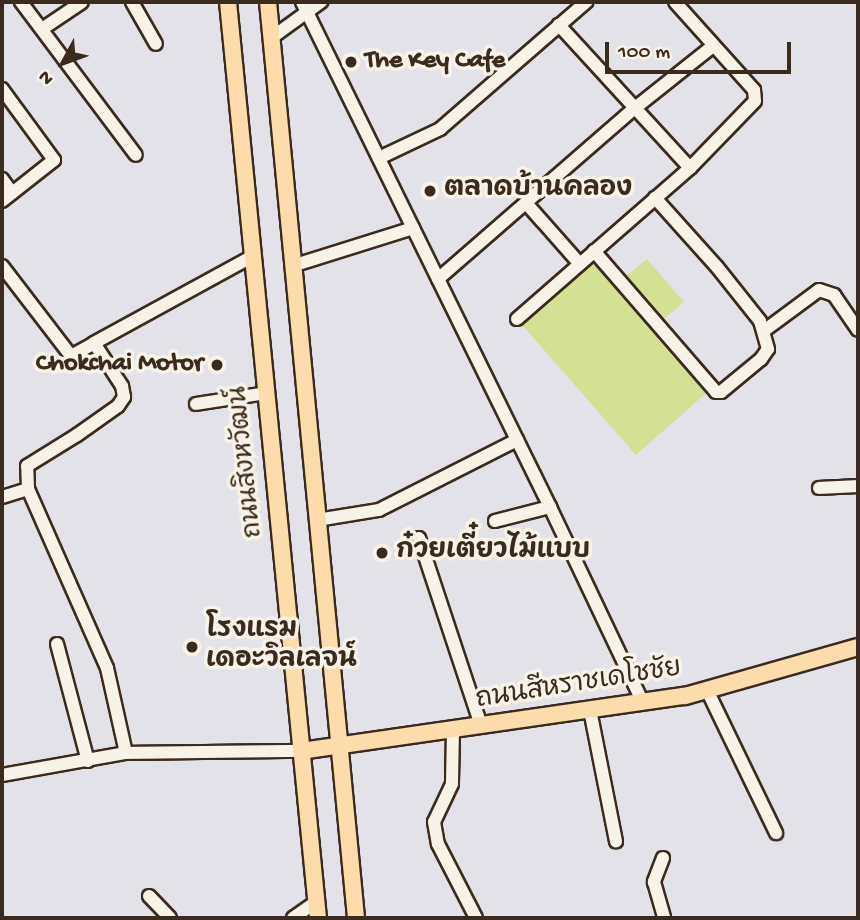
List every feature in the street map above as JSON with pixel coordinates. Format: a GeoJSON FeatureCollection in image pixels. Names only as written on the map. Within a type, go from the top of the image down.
{"type":"FeatureCollection","features":[{"type":"Feature","properties":{"kind":"main road","name":"ถนนสิงหวัฒน์"},"geometry":{"type":"LineString","coordinates":[[228,2],[317,910]]}},
{"type":"Feature","properties":{"kind":"main road"},"geometry":{"type":"LineString","coordinates":[[268,2],[356,918]]}},
{"type":"Feature","properties":{"kind":"main road","name":"ถนนสีหราชเดโชชัย"},"geometry":{"type":"LineString","coordinates":[[301,751],[643,703],[707,690],[858,647]]}},
{"type":"Feature","properties":{"kind":"street"},"geometry":{"type":"LineString","coordinates":[[22,2],[136,155]]}},
{"type":"Feature","properties":{"kind":"street"},"geometry":{"type":"LineString","coordinates":[[42,29],[82,2]]}},
{"type":"Feature","properties":{"kind":"street"},"geometry":{"type":"LineString","coordinates":[[132,2],[156,44]]}},
{"type":"Feature","properties":{"kind":"street"},"geometry":{"type":"LineString","coordinates":[[271,38],[304,7],[321,2]]}},
{"type":"Feature","properties":{"kind":"street"},"geometry":{"type":"LineString","coordinates":[[379,158],[440,130],[586,2]]}},
{"type":"Feature","properties":{"kind":"street"},"geometry":{"type":"LineString","coordinates":[[517,319],[690,168],[757,97],[754,90],[675,2]]}},
{"type":"Feature","properties":{"kind":"street"},"geometry":{"type":"LineString","coordinates":[[304,7],[550,506],[643,703]]}},
{"type":"Feature","properties":{"kind":"street"},"geometry":{"type":"LineString","coordinates":[[559,25],[690,168]]}},
{"type":"Feature","properties":{"kind":"street"},"geometry":{"type":"LineString","coordinates":[[438,279],[635,108],[713,46]]}},
{"type":"Feature","properties":{"kind":"street"},"geometry":{"type":"LineString","coordinates":[[2,89],[54,160],[7,197],[2,179]]}},
{"type":"Feature","properties":{"kind":"street"},"geometry":{"type":"LineString","coordinates":[[594,251],[718,393],[766,353],[765,330],[718,267],[655,198]]}},
{"type":"Feature","properties":{"kind":"street"},"geometry":{"type":"LineString","coordinates":[[526,203],[580,264]]}},
{"type":"Feature","properties":{"kind":"street"},"geometry":{"type":"LineString","coordinates":[[292,265],[413,228]]}},
{"type":"Feature","properties":{"kind":"street"},"geometry":{"type":"LineString","coordinates":[[2,265],[71,356],[253,256]]}},
{"type":"Feature","properties":{"kind":"street"},"geometry":{"type":"LineString","coordinates":[[765,330],[819,290],[834,295],[858,330]]}},
{"type":"Feature","properties":{"kind":"street"},"geometry":{"type":"LineString","coordinates":[[94,343],[122,386],[124,397],[118,406],[27,466],[29,489],[107,668],[126,753]]}},
{"type":"Feature","properties":{"kind":"street"},"geometry":{"type":"LineString","coordinates":[[196,404],[266,393]]}},
{"type":"Feature","properties":{"kind":"street"},"geometry":{"type":"LineString","coordinates":[[317,520],[379,510],[517,440]]}},
{"type":"Feature","properties":{"kind":"street"},"geometry":{"type":"LineString","coordinates":[[819,488],[858,486]]}},
{"type":"Feature","properties":{"kind":"street"},"geometry":{"type":"LineString","coordinates":[[2,496],[29,489]]}},
{"type":"Feature","properties":{"kind":"street"},"geometry":{"type":"LineString","coordinates":[[495,521],[550,506]]}},
{"type":"Feature","properties":{"kind":"street"},"geometry":{"type":"LineString","coordinates":[[419,538],[481,726]]}},
{"type":"Feature","properties":{"kind":"street"},"geometry":{"type":"LineString","coordinates":[[57,644],[88,761]]}},
{"type":"Feature","properties":{"kind":"street"},"geometry":{"type":"LineString","coordinates":[[707,690],[776,833]]}},
{"type":"Feature","properties":{"kind":"street"},"geometry":{"type":"LineString","coordinates":[[590,710],[616,841]]}},
{"type":"Feature","properties":{"kind":"street"},"geometry":{"type":"LineString","coordinates":[[453,730],[452,784],[434,822],[438,844],[476,918]]}},
{"type":"Feature","properties":{"kind":"street"},"geometry":{"type":"LineString","coordinates":[[2,775],[126,753],[301,751]]}},
{"type":"Feature","properties":{"kind":"street"},"geometry":{"type":"LineString","coordinates":[[663,858],[654,882],[664,918]]}},
{"type":"Feature","properties":{"kind":"street"},"geometry":{"type":"LineString","coordinates":[[149,896],[170,918]]}},
{"type":"Feature","properties":{"kind":"street"},"geometry":{"type":"LineString","coordinates":[[293,918],[317,910]]}},
{"type":"Feature","properties":{"kind":"green space"},"geometry":{"type":"Polygon","coordinates":[[[594,251],[620,281],[647,259],[684,302],[658,324],[712,388],[636,455],[517,319],[594,251]]]}},
{"type":"Feature","properties":{"kind":"place","name":"The Key Cafe"},"geometry":{"type":"Point","coordinates":[351,62]}},
{"type":"Feature","properties":{"kind":"place","name":"ตลาดบ้านคลอง"},"geometry":{"type":"Point","coordinates":[430,191]}},
{"type":"Feature","properties":{"kind":"place","name":"Chokchai Motor"},"geometry":{"type":"Point","coordinates":[217,365]}},
{"type":"Feature","properties":{"kind":"place","name":"ก๋วยเตี๋ยวไม้แบบ"},"geometry":{"type":"Point","coordinates":[382,553]}},
{"type":"Feature","properties":{"kind":"place","name":"โรงแรม เดอะวิลเลจน์"},"geometry":{"type":"Point","coordinates":[192,647]}}]}
